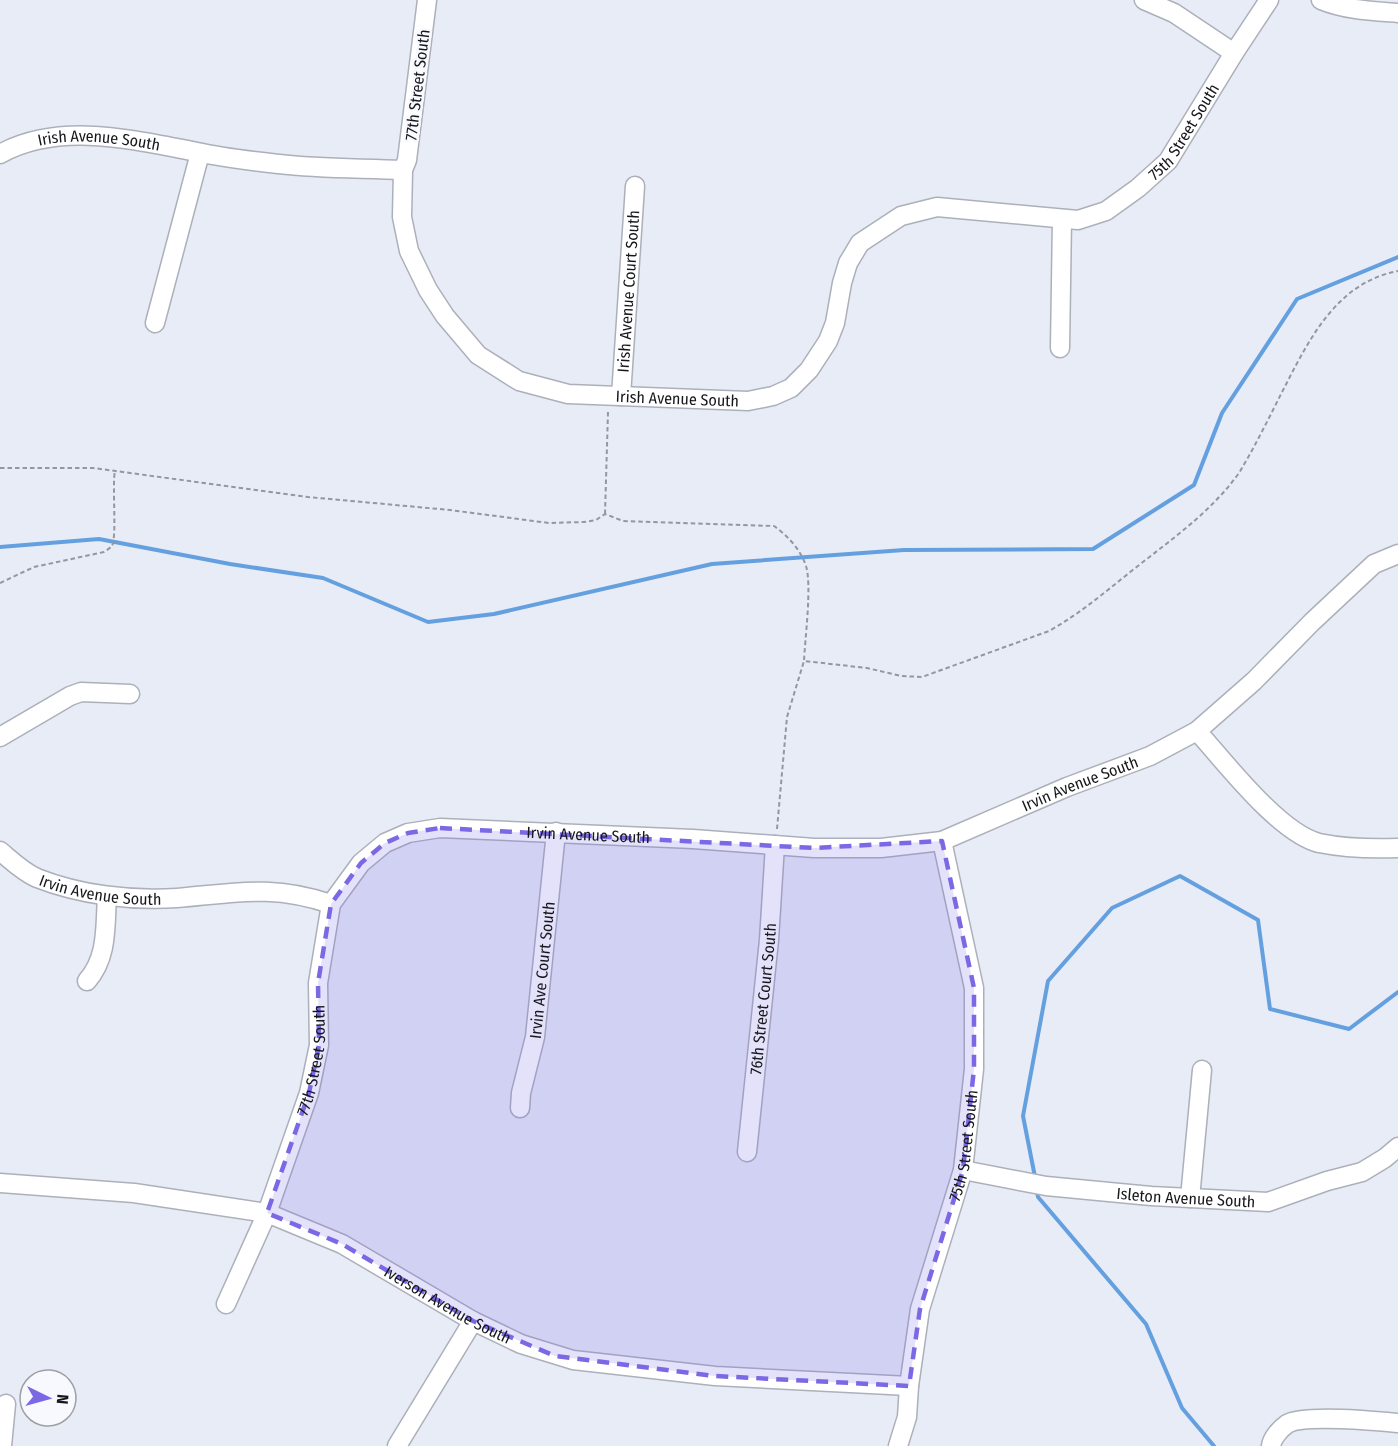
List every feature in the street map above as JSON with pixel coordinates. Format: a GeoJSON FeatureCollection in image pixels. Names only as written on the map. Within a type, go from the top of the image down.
{"type":"FeatureCollection","features":[{"type":"Feature","properties":{"kind":"street","name":"77th Street South"},"geometry":{"type":"LineString","coordinates":[[403,170],[407,160],[428,0]]}},
{"type":"Feature","properties":{"kind":"street"},"geometry":{"type":"LineString","coordinates":[[1144,0],[1174,14],[1234,53]]}},
{"type":"Feature","properties":{"kind":"street","name":"75th Street South"},"geometry":{"type":"LineString","coordinates":[[1062,219],[1078,220],[1106,211],[1138,188],[1168,161],[1269,0]]}},
{"type":"Feature","properties":{"kind":"street"},"geometry":{"type":"LineString","coordinates":[[1321,0],[1364,10],[1398,13]]}},
{"type":"Feature","properties":{"kind":"street","name":"Irish Avenue South"},"geometry":{"type":"LineString","coordinates":[[0,154],[17,145],[77,135],[138,139],[200,153],[282,164],[403,170],[402,217],[409,251],[428,290],[445,316],[478,355],[519,381],[568,394],[748,401],[773,396],[791,388],[809,370],[828,341],[835,323],[848,263],[860,243],[901,216],[937,207],[1062,219]]}},
{"type":"Feature","properties":{"kind":"street"},"geometry":{"type":"LineString","coordinates":[[155,323],[200,153]]}},
{"type":"Feature","properties":{"kind":"street","name":"Irish Avenue Court South"},"geometry":{"type":"LineString","coordinates":[[615,396],[635,186]]}},
{"type":"Feature","properties":{"kind":"street"},"geometry":{"type":"LineString","coordinates":[[1060,348],[1062,219]]}},
{"type":"Feature","properties":{"kind":"street","name":"Irvin Avenue South"},"geometry":{"type":"LineString","coordinates":[[0,851],[36,877],[107,896],[174,898],[270,890],[306,895],[331,904],[361,862],[385,843],[408,832],[440,828],[556,832],[814,848],[881,848],[942,842],[1067,787],[1150,756],[1197,731],[1254,681],[1312,621],[1374,564],[1398,554]]}},
{"type":"Feature","properties":{"kind":"street"},"geometry":{"type":"LineString","coordinates":[[0,737],[70,696],[81,692],[130,694]]}},
{"type":"Feature","properties":{"kind":"street"},"geometry":{"type":"LineString","coordinates":[[1197,731],[1264,805],[1294,830],[1317,842],[1372,849],[1398,848]]}},
{"type":"Feature","properties":{"kind":"street","name":"Irvin Ave Court South"},"geometry":{"type":"LineString","coordinates":[[520,1108],[521,1093],[535,1037],[556,832]]}},
{"type":"Feature","properties":{"kind":"street","name":"75th Street South"},"geometry":{"type":"LineString","coordinates":[[898,1446],[906,1417],[920,1309],[963,1170],[974,1069],[974,988],[942,842]]}},
{"type":"Feature","properties":{"kind":"street","name":"76th Street Court South"},"geometry":{"type":"LineString","coordinates":[[747,1152],[769,940],[776,845]]}},
{"type":"Feature","properties":{"kind":"street"},"geometry":{"type":"LineString","coordinates":[[87,981],[100,963],[107,896]]}},
{"type":"Feature","properties":{"kind":"street","name":"77th Street South"},"geometry":{"type":"LineString","coordinates":[[226,1304],[267,1213],[309,1093],[319,1046],[318,983],[331,904]]}},
{"type":"Feature","properties":{"kind":"street"},"geometry":{"type":"LineString","coordinates":[[1190,1198],[1202,1070]]}},
{"type":"Feature","properties":{"kind":"street","name":"Isleton Avenue South"},"geometry":{"type":"LineString","coordinates":[[963,1170],[1046,1186],[1268,1202],[1327,1181],[1362,1172],[1386,1158],[1398,1147]]}},
{"type":"Feature","properties":{"kind":"street","name":"Iverson Avenue South"},"geometry":{"type":"LineString","coordinates":[[0,1183],[134,1194],[267,1213],[342,1244],[473,1321],[521,1344],[573,1360],[715,1376],[909,1386]]}},
{"type":"Feature","properties":{"kind":"street"},"geometry":{"type":"LineString","coordinates":[[397,1446],[473,1321]]}},
{"type":"Feature","properties":{"kind":"street"},"geometry":{"type":"LineString","coordinates":[[2,1446],[6,1404]]}},
{"type":"Feature","properties":{"kind":"street"},"geometry":{"type":"LineString","coordinates":[[1271,1446],[1272,1439],[1287,1424],[1299,1420],[1373,1420],[1398,1423]]}},
{"type":"Feature","properties":{"kind":"path"},"geometry":{"type":"LineString","coordinates":[[804,661],[867,668],[901,676],[922,677],[1048,632],[1073,617],[1190,526],[1211,506],[1239,472],[1299,359],[1323,320],[1357,288],[1372,279],[1398,271]]}},
{"type":"Feature","properties":{"kind":"path"},"geometry":{"type":"LineString","coordinates":[[605,514],[615,396]]}},
{"type":"Feature","properties":{"kind":"path"},"geometry":{"type":"LineString","coordinates":[[0,468],[66,467],[115,470],[308,497],[450,510],[549,523],[584,522],[596,520],[605,514]]}},
{"type":"Feature","properties":{"kind":"path"},"geometry":{"type":"LineString","coordinates":[[0,583],[34,567],[109,549],[114,538],[115,470]]}},
{"type":"Feature","properties":{"kind":"path"},"geometry":{"type":"LineString","coordinates":[[605,514],[623,521],[774,526],[789,538],[806,565],[804,661],[787,717],[776,845]]}},
{"type":"Feature","properties":{"kind":"highlighted area"},"geometry":{"type":"Polygon","coordinates":[[[440,828],[814,848],[942,841],[974,988],[974,1069],[963,1170],[920,1309],[909,1386],[715,1376],[555,1356],[473,1321],[342,1244],[267,1213],[309,1093],[319,1045],[318,983],[331,904],[361,863],[385,843],[408,833],[440,828]]]}},
{"type":"Feature","properties":{"kind":"waterway"},"geometry":{"type":"LineString","coordinates":[[0,547],[99,539],[230,564],[323,578],[428,622],[494,614],[712,564],[904,550],[1093,549],[1194,485],[1222,413],[1297,299],[1398,257]]}},
{"type":"Feature","properties":{"kind":"waterway"},"geometry":{"type":"LineString","coordinates":[[1035,1177],[1023,1116],[1048,981],[1112,908],[1180,876],[1258,920],[1270,1009],[1349,1029],[1398,992]]}},
{"type":"Feature","properties":{"kind":"waterway"},"geometry":{"type":"LineString","coordinates":[[1037,1191],[1038,1197],[1146,1324],[1182,1408],[1214,1446]]}}]}
